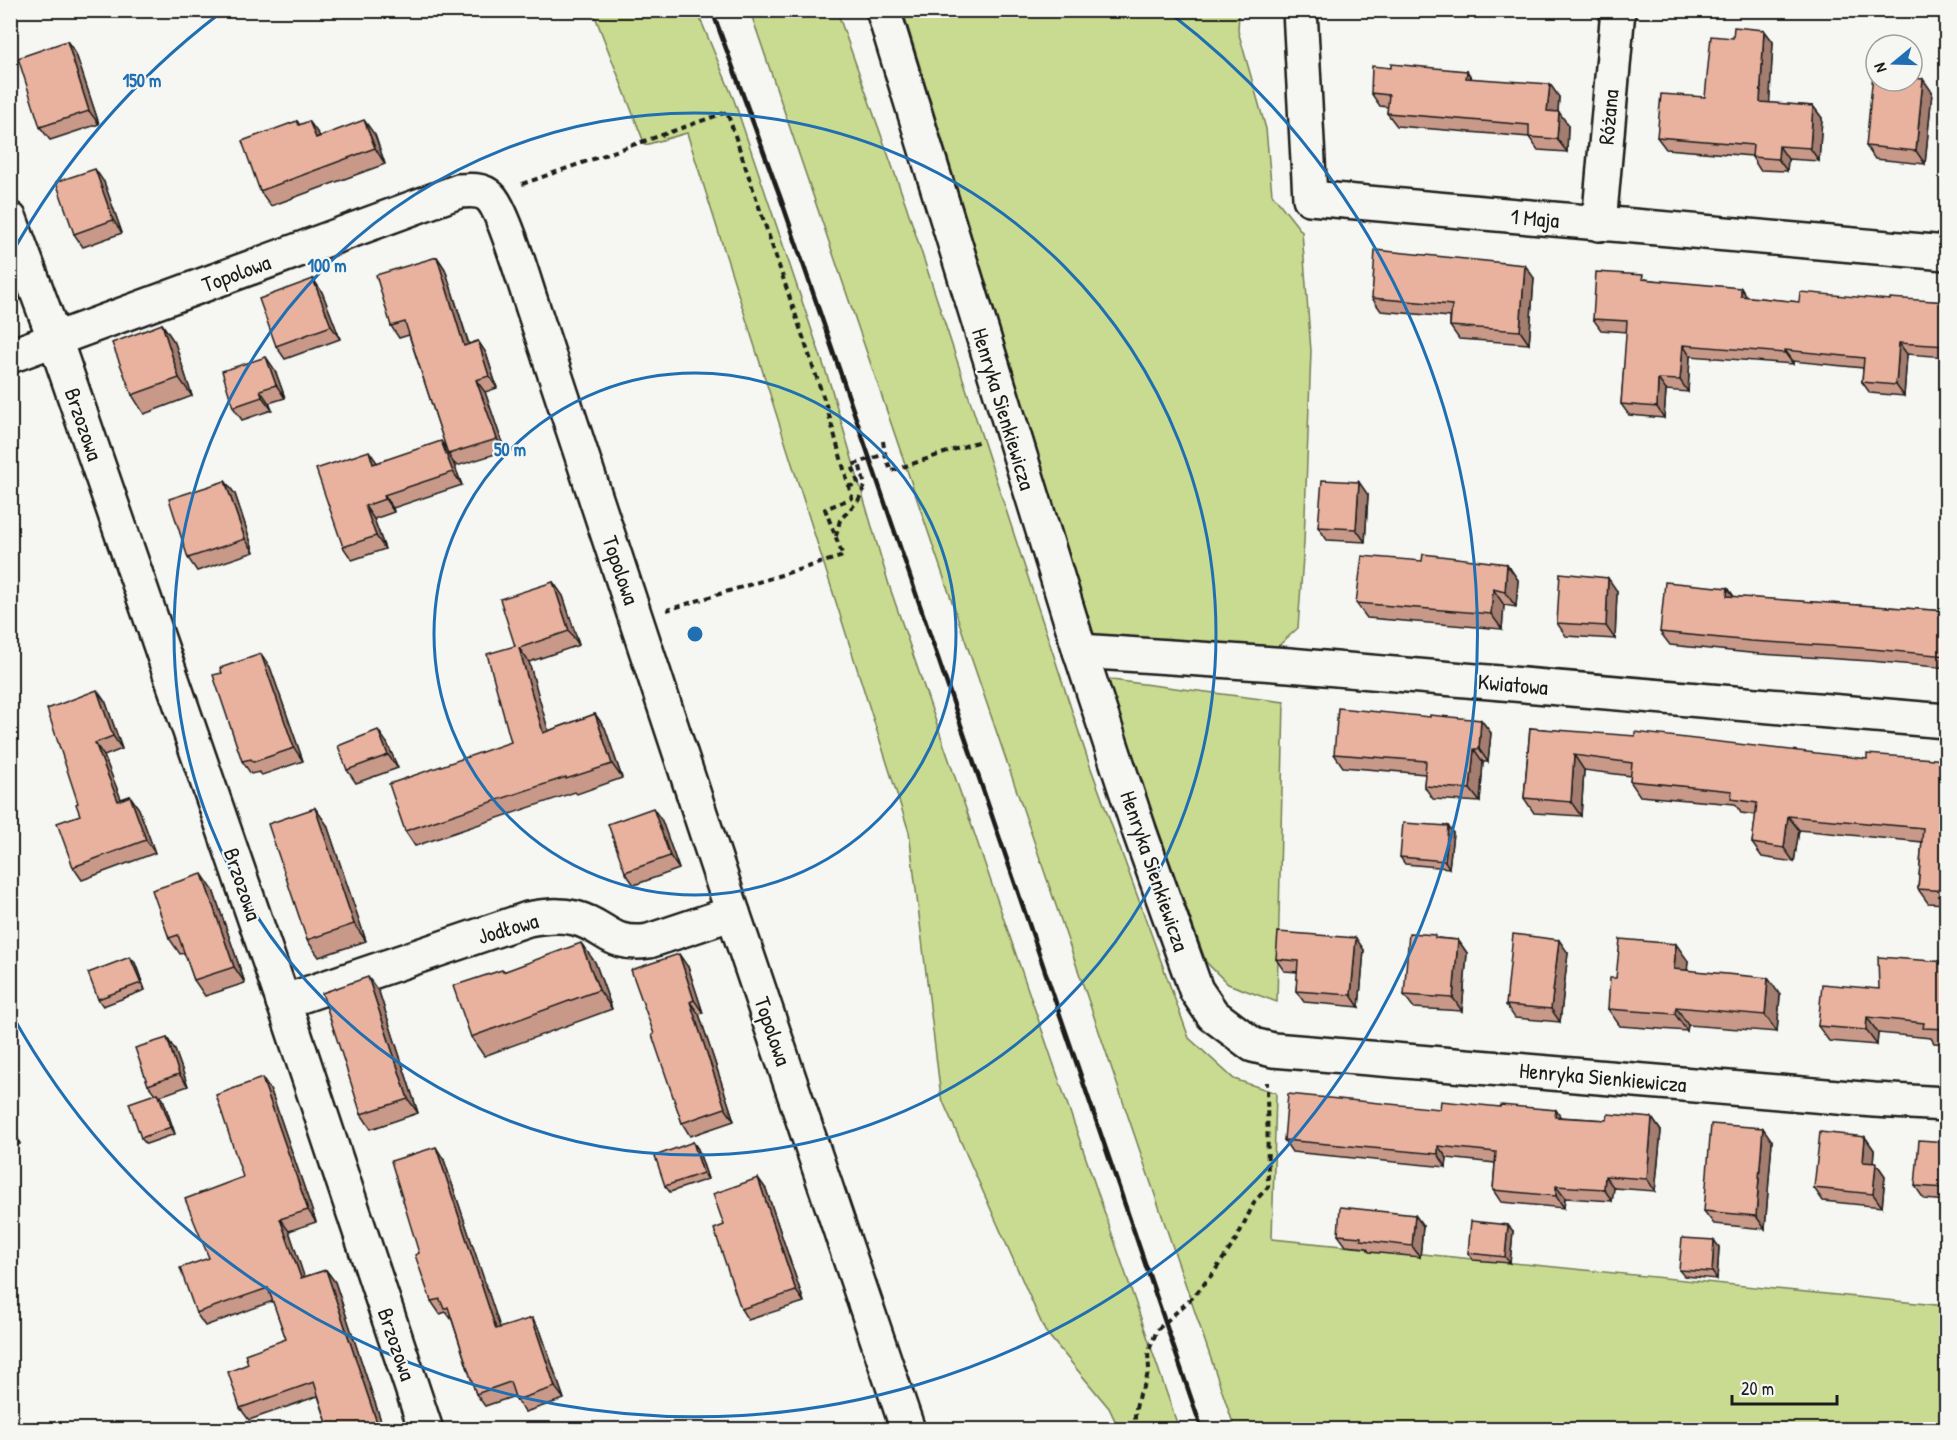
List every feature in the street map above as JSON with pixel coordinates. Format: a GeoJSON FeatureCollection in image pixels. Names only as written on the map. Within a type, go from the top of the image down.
{"type":"FeatureCollection","features":[{"type":"Feature","properties":{"kind":"street","name":"Henryka Sienkiewicza"},"geometry":{"type":"LineString","coordinates":[[883,10],[1080,651],[1140,833],[1197,990],[1213,1015],[1235,1034],[1263,1048],[1874,1100],[1947,1104]]}},
{"type":"Feature","properties":{"kind":"street","name":"1 Maja"},"geometry":{"type":"LineString","coordinates":[[1300,10],[1310,198],[1947,253]]}},
{"type":"Feature","properties":{"kind":"street","name":"Różana"},"geometry":{"type":"LineString","coordinates":[[1599,224],[1618,10]]}},
{"type":"Feature","properties":{"kind":"street","name":"Topolowa"},"geometry":{"type":"LineString","coordinates":[[10,356],[459,191],[478,191],[491,197],[501,216],[512,248],[908,1430]]}},
{"type":"Feature","properties":{"kind":"street","name":"Brzozowa"},"geometry":{"type":"LineString","coordinates":[[10,219],[55,340],[283,1002],[426,1430]]}},
{"type":"Feature","properties":{"kind":"street","name":"Kwiatowa"},"geometry":{"type":"LineString","coordinates":[[1080,651],[1301,666],[1947,721]]}},
{"type":"Feature","properties":{"kind":"street","name":"Jodłowa"},"geometry":{"type":"LineString","coordinates":[[283,1002],[528,919],[544,916],[576,918],[620,941],[634,943],[649,941],[733,913]]}},
{"type":"Feature","properties":{"kind":"path"},"geometry":{"type":"LineString","coordinates":[[491,197],[521,184],[727,112],[827,408],[852,498],[825,509],[843,556],[637,620]]}},
{"type":"Feature","properties":{"kind":"path"},"geometry":{"type":"LineString","coordinates":[[883,441],[891,471],[1011,430]]}},
{"type":"Feature","properties":{"kind":"path"},"geometry":{"type":"LineString","coordinates":[[848,487],[858,483],[852,465],[885,454]]}},
{"type":"Feature","properties":{"kind":"path"},"geometry":{"type":"LineString","coordinates":[[836,537],[840,520],[858,501],[865,486],[859,463]]}},
{"type":"Feature","properties":{"kind":"path"},"geometry":{"type":"LineString","coordinates":[[1135,1430],[1135,1413],[1139,1394],[1145,1384],[1149,1369],[1148,1353],[1157,1330],[1194,1296],[1214,1272],[1236,1240],[1254,1201],[1268,1187],[1267,1084],[1263,1048]]}},
{"type":"Feature","properties":{"kind":"green space"},"geometry":{"type":"Polygon","coordinates":[[[593,11],[697,11],[734,100],[831,387],[889,585],[1179,1429],[1119,1429],[1109,1408],[1045,1331],[941,1097],[909,832],[687,133],[645,145],[593,11]]]}},
{"type":"Feature","properties":{"kind":"green space"},"geometry":{"type":"Polygon","coordinates":[[[750,11],[837,11],[906,205],[1089,763],[1189,1038],[1234,1079],[1276,1093],[1272,1239],[1946,1306],[1946,1429],[1235,1429],[750,11]]]}},
{"type":"Feature","properties":{"kind":"green space"},"geometry":{"type":"Polygon","coordinates":[[[903,11],[1239,11],[1238,31],[1266,129],[1272,194],[1302,232],[1311,351],[1304,542],[1298,628],[1276,648],[1094,636],[903,11]]]}},
{"type":"Feature","properties":{"kind":"green space"},"geometry":{"type":"Polygon","coordinates":[[[1104,679],[1284,702],[1277,1002],[1228,984],[1206,962],[1104,679]]]}},
{"type":"Feature","properties":{"kind":"building"},"geometry":{"type":"Polygon","coordinates":[[[1734,27],[1764,30],[1760,102],[1813,106],[1810,148],[1779,146],[1778,159],[1752,157],[1753,145],[1657,137],[1661,94],[1705,97],[1711,36],[1733,38],[1734,27]]]}},
{"type":"Feature","properties":{"kind":"building"},"geometry":{"type":"Polygon","coordinates":[[[67,41],[89,111],[40,127],[18,58],[67,41]]]}},
{"type":"Feature","properties":{"kind":"building"},"geometry":{"type":"Polygon","coordinates":[[[1391,64],[1467,71],[1466,78],[1550,84],[1547,111],[1559,112],[1557,139],[1529,137],[1529,125],[1387,113],[1389,95],[1371,93],[1372,66],[1391,68],[1391,64]]]}},
{"type":"Feature","properties":{"kind":"building"},"geometry":{"type":"Polygon","coordinates":[[[1871,93],[1922,93],[1916,151],[1866,146],[1871,93]]]}},
{"type":"Feature","properties":{"kind":"building"},"geometry":{"type":"Polygon","coordinates":[[[364,120],[375,148],[260,191],[242,141],[297,121],[299,125],[309,121],[316,138],[364,120]]]}},
{"type":"Feature","properties":{"kind":"building"},"geometry":{"type":"Polygon","coordinates":[[[95,169],[113,220],[74,234],[56,182],[95,169]]]}},
{"type":"Feature","properties":{"kind":"building"},"geometry":{"type":"Polygon","coordinates":[[[1375,250],[1525,265],[1520,331],[1450,326],[1452,305],[1372,298],[1375,250]]]}},
{"type":"Feature","properties":{"kind":"building"},"geometry":{"type":"Polygon","coordinates":[[[437,257],[464,346],[478,341],[489,376],[476,380],[497,439],[448,454],[405,322],[391,326],[376,275],[437,257]]]}},
{"type":"Feature","properties":{"kind":"building"},"geometry":{"type":"Polygon","coordinates":[[[1596,272],[1643,275],[1642,279],[1741,288],[1741,296],[1799,302],[1800,292],[1890,300],[1890,298],[1947,302],[1947,346],[1899,343],[1896,385],[1862,382],[1864,358],[1785,350],[1785,353],[1683,345],[1680,380],[1658,379],[1657,407],[1621,404],[1627,321],[1593,319],[1596,272]]]}},
{"type":"Feature","properties":{"kind":"building"},"geometry":{"type":"Polygon","coordinates":[[[313,279],[331,326],[276,346],[259,299],[313,279]]]}},
{"type":"Feature","properties":{"kind":"building"},"geometry":{"type":"Polygon","coordinates":[[[162,324],[179,378],[132,395],[112,343],[162,324]]]}},
{"type":"Feature","properties":{"kind":"building"},"geometry":{"type":"Polygon","coordinates":[[[266,357],[276,385],[260,390],[262,397],[233,407],[222,371],[266,357]]]}},
{"type":"Feature","properties":{"kind":"building"},"geometry":{"type":"Polygon","coordinates":[[[441,441],[453,472],[384,495],[385,499],[365,506],[376,536],[343,547],[316,469],[369,451],[373,464],[441,441]]]}},
{"type":"Feature","properties":{"kind":"building"},"geometry":{"type":"Polygon","coordinates":[[[1322,480],[1359,482],[1356,529],[1318,527],[1322,480]]]}},
{"type":"Feature","properties":{"kind":"building"},"geometry":{"type":"Polygon","coordinates":[[[225,481],[245,539],[188,558],[169,499],[225,481]]]}},
{"type":"Feature","properties":{"kind":"building"},"geometry":{"type":"Polygon","coordinates":[[[1423,554],[1507,564],[1505,592],[1493,589],[1491,614],[1356,603],[1362,556],[1422,561],[1423,554]]]}},
{"type":"Feature","properties":{"kind":"building"},"geometry":{"type":"Polygon","coordinates":[[[1560,573],[1608,578],[1606,626],[1557,623],[1560,573]]]}},
{"type":"Feature","properties":{"kind":"building"},"geometry":{"type":"Polygon","coordinates":[[[553,582],[569,631],[519,648],[543,733],[595,714],[612,764],[405,831],[389,784],[511,742],[487,654],[515,646],[500,599],[553,582]]]}},
{"type":"Feature","properties":{"kind":"building"},"geometry":{"type":"Polygon","coordinates":[[[1665,582],[1728,588],[1727,596],[1947,611],[1947,656],[1660,632],[1665,582]]]}},
{"type":"Feature","properties":{"kind":"building"},"geometry":{"type":"Polygon","coordinates":[[[261,654],[294,748],[253,762],[251,759],[242,761],[213,675],[222,673],[220,668],[261,654]]]}},
{"type":"Feature","properties":{"kind":"building"},"geometry":{"type":"Polygon","coordinates":[[[97,690],[113,736],[95,743],[118,801],[130,796],[146,840],[73,867],[57,823],[80,815],[47,709],[97,690]]]}},
{"type":"Feature","properties":{"kind":"building"},"geometry":{"type":"Polygon","coordinates":[[[1338,708],[1481,720],[1479,749],[1474,749],[1470,789],[1424,786],[1426,761],[1334,754],[1338,708]]]}},
{"type":"Feature","properties":{"kind":"building"},"geometry":{"type":"Polygon","coordinates":[[[1530,728],[1635,736],[1635,732],[1867,759],[1867,754],[1947,760],[1947,891],[1918,889],[1923,828],[1788,816],[1784,848],[1752,843],[1757,803],[1731,799],[1732,791],[1630,781],[1632,763],[1574,755],[1571,802],[1524,798],[1530,728]]]}},
{"type":"Feature","properties":{"kind":"building"},"geometry":{"type":"Polygon","coordinates":[[[378,730],[388,755],[347,770],[338,746],[378,730]]]}},
{"type":"Feature","properties":{"kind":"building"},"geometry":{"type":"Polygon","coordinates":[[[315,808],[354,924],[307,940],[268,824],[315,808]]]}},
{"type":"Feature","properties":{"kind":"building"},"geometry":{"type":"Polygon","coordinates":[[[653,808],[670,856],[625,872],[608,824],[653,808]]]}},
{"type":"Feature","properties":{"kind":"building"},"geometry":{"type":"Polygon","coordinates":[[[1403,823],[1448,826],[1445,861],[1400,857],[1403,823]]]}},
{"type":"Feature","properties":{"kind":"building"},"geometry":{"type":"Polygon","coordinates":[[[202,874],[234,967],[194,980],[178,935],[169,938],[152,890],[202,874]]]}},
{"type":"Feature","properties":{"kind":"building"},"geometry":{"type":"Polygon","coordinates":[[[1278,932],[1356,938],[1351,995],[1296,991],[1298,961],[1276,959],[1278,932]]]}},
{"type":"Feature","properties":{"kind":"building"},"geometry":{"type":"Polygon","coordinates":[[[1409,933],[1458,940],[1453,998],[1404,995],[1409,933]]]}},
{"type":"Feature","properties":{"kind":"building"},"geometry":{"type":"Polygon","coordinates":[[[1513,934],[1559,940],[1551,1009],[1506,1005],[1513,934]]]}},
{"type":"Feature","properties":{"kind":"building"},"geometry":{"type":"Polygon","coordinates":[[[1620,939],[1676,944],[1674,969],[1768,978],[1765,1015],[1676,1007],[1675,1014],[1608,1009],[1610,978],[1616,978],[1620,939]]]}},
{"type":"Feature","properties":{"kind":"building"},"geometry":{"type":"Polygon","coordinates":[[[581,943],[599,990],[471,1037],[453,986],[502,970],[503,972],[581,943]]]}},
{"type":"Feature","properties":{"kind":"building"},"geometry":{"type":"Polygon","coordinates":[[[679,954],[694,1000],[690,1002],[725,1108],[682,1123],[631,970],[679,954]]]}},
{"type":"Feature","properties":{"kind":"building"},"geometry":{"type":"Polygon","coordinates":[[[130,957],[141,983],[98,999],[88,973],[130,957]]]}},
{"type":"Feature","properties":{"kind":"building"},"geometry":{"type":"Polygon","coordinates":[[[1878,957],[1947,962],[1947,1029],[1923,1028],[1924,1023],[1867,1017],[1866,1030],[1818,1026],[1822,984],[1879,989],[1878,957]]]}},
{"type":"Feature","properties":{"kind":"building"},"geometry":{"type":"Polygon","coordinates":[[[368,977],[408,1099],[361,1114],[322,993],[368,977]]]}},
{"type":"Feature","properties":{"kind":"building"},"geometry":{"type":"Polygon","coordinates":[[[167,1038],[179,1074],[148,1085],[135,1048],[167,1038]]]}},
{"type":"Feature","properties":{"kind":"building"},"geometry":{"type":"Polygon","coordinates":[[[262,1078],[308,1210],[280,1219],[301,1278],[326,1270],[378,1426],[368,1430],[335,1430],[334,1425],[328,1426],[314,1382],[240,1408],[228,1372],[248,1364],[245,1354],[286,1339],[268,1288],[196,1313],[180,1268],[209,1258],[185,1199],[243,1177],[216,1095],[262,1078]]]}},
{"type":"Feature","properties":{"kind":"building"},"geometry":{"type":"Polygon","coordinates":[[[158,1093],[171,1127],[141,1138],[129,1103],[158,1093]]]}},
{"type":"Feature","properties":{"kind":"building"},"geometry":{"type":"Polygon","coordinates":[[[1288,1094],[1440,1109],[1441,1101],[1500,1107],[1501,1105],[1556,1110],[1555,1117],[1607,1120],[1608,1114],[1652,1118],[1647,1179],[1605,1176],[1604,1189],[1556,1186],[1556,1196],[1493,1190],[1496,1152],[1438,1146],[1438,1154],[1284,1140],[1288,1094]]]}},
{"type":"Feature","properties":{"kind":"building"},"geometry":{"type":"Polygon","coordinates":[[[1711,1124],[1763,1128],[1756,1216],[1704,1211],[1711,1124]]]}},
{"type":"Feature","properties":{"kind":"building"},"geometry":{"type":"Polygon","coordinates":[[[1820,1132],[1865,1137],[1863,1162],[1876,1163],[1873,1194],[1814,1188],[1820,1132]]]}},
{"type":"Feature","properties":{"kind":"building"},"geometry":{"type":"Polygon","coordinates":[[[1919,1140],[1947,1142],[1947,1188],[1915,1186],[1919,1140]]]}},
{"type":"Feature","properties":{"kind":"building"},"geometry":{"type":"Polygon","coordinates":[[[693,1142],[703,1173],[665,1186],[655,1156],[693,1142]]]}},
{"type":"Feature","properties":{"kind":"building"},"geometry":{"type":"Polygon","coordinates":[[[436,1147],[496,1329],[532,1318],[555,1387],[516,1400],[510,1382],[476,1394],[448,1307],[444,1309],[440,1299],[431,1301],[415,1255],[419,1253],[391,1161],[436,1147]]]}},
{"type":"Feature","properties":{"kind":"building"},"geometry":{"type":"Polygon","coordinates":[[[758,1178],[796,1291],[741,1309],[714,1229],[724,1225],[713,1194],[758,1178]]]}},
{"type":"Feature","properties":{"kind":"building"},"geometry":{"type":"Polygon","coordinates":[[[1340,1207],[1415,1215],[1412,1246],[1338,1235],[1340,1207]]]}},
{"type":"Feature","properties":{"kind":"building"},"geometry":{"type":"Polygon","coordinates":[[[1471,1221],[1508,1225],[1505,1257],[1468,1253],[1471,1221]]]}},
{"type":"Feature","properties":{"kind":"building"},"geometry":{"type":"Polygon","coordinates":[[[1682,1238],[1714,1240],[1712,1272],[1679,1270],[1682,1238]]]}},
{"type":"Feature","properties":{"kind":"railway"},"geometry":{"type":"LineString","coordinates":[[712,10],[782,202],[1202,1430]]}}]}
